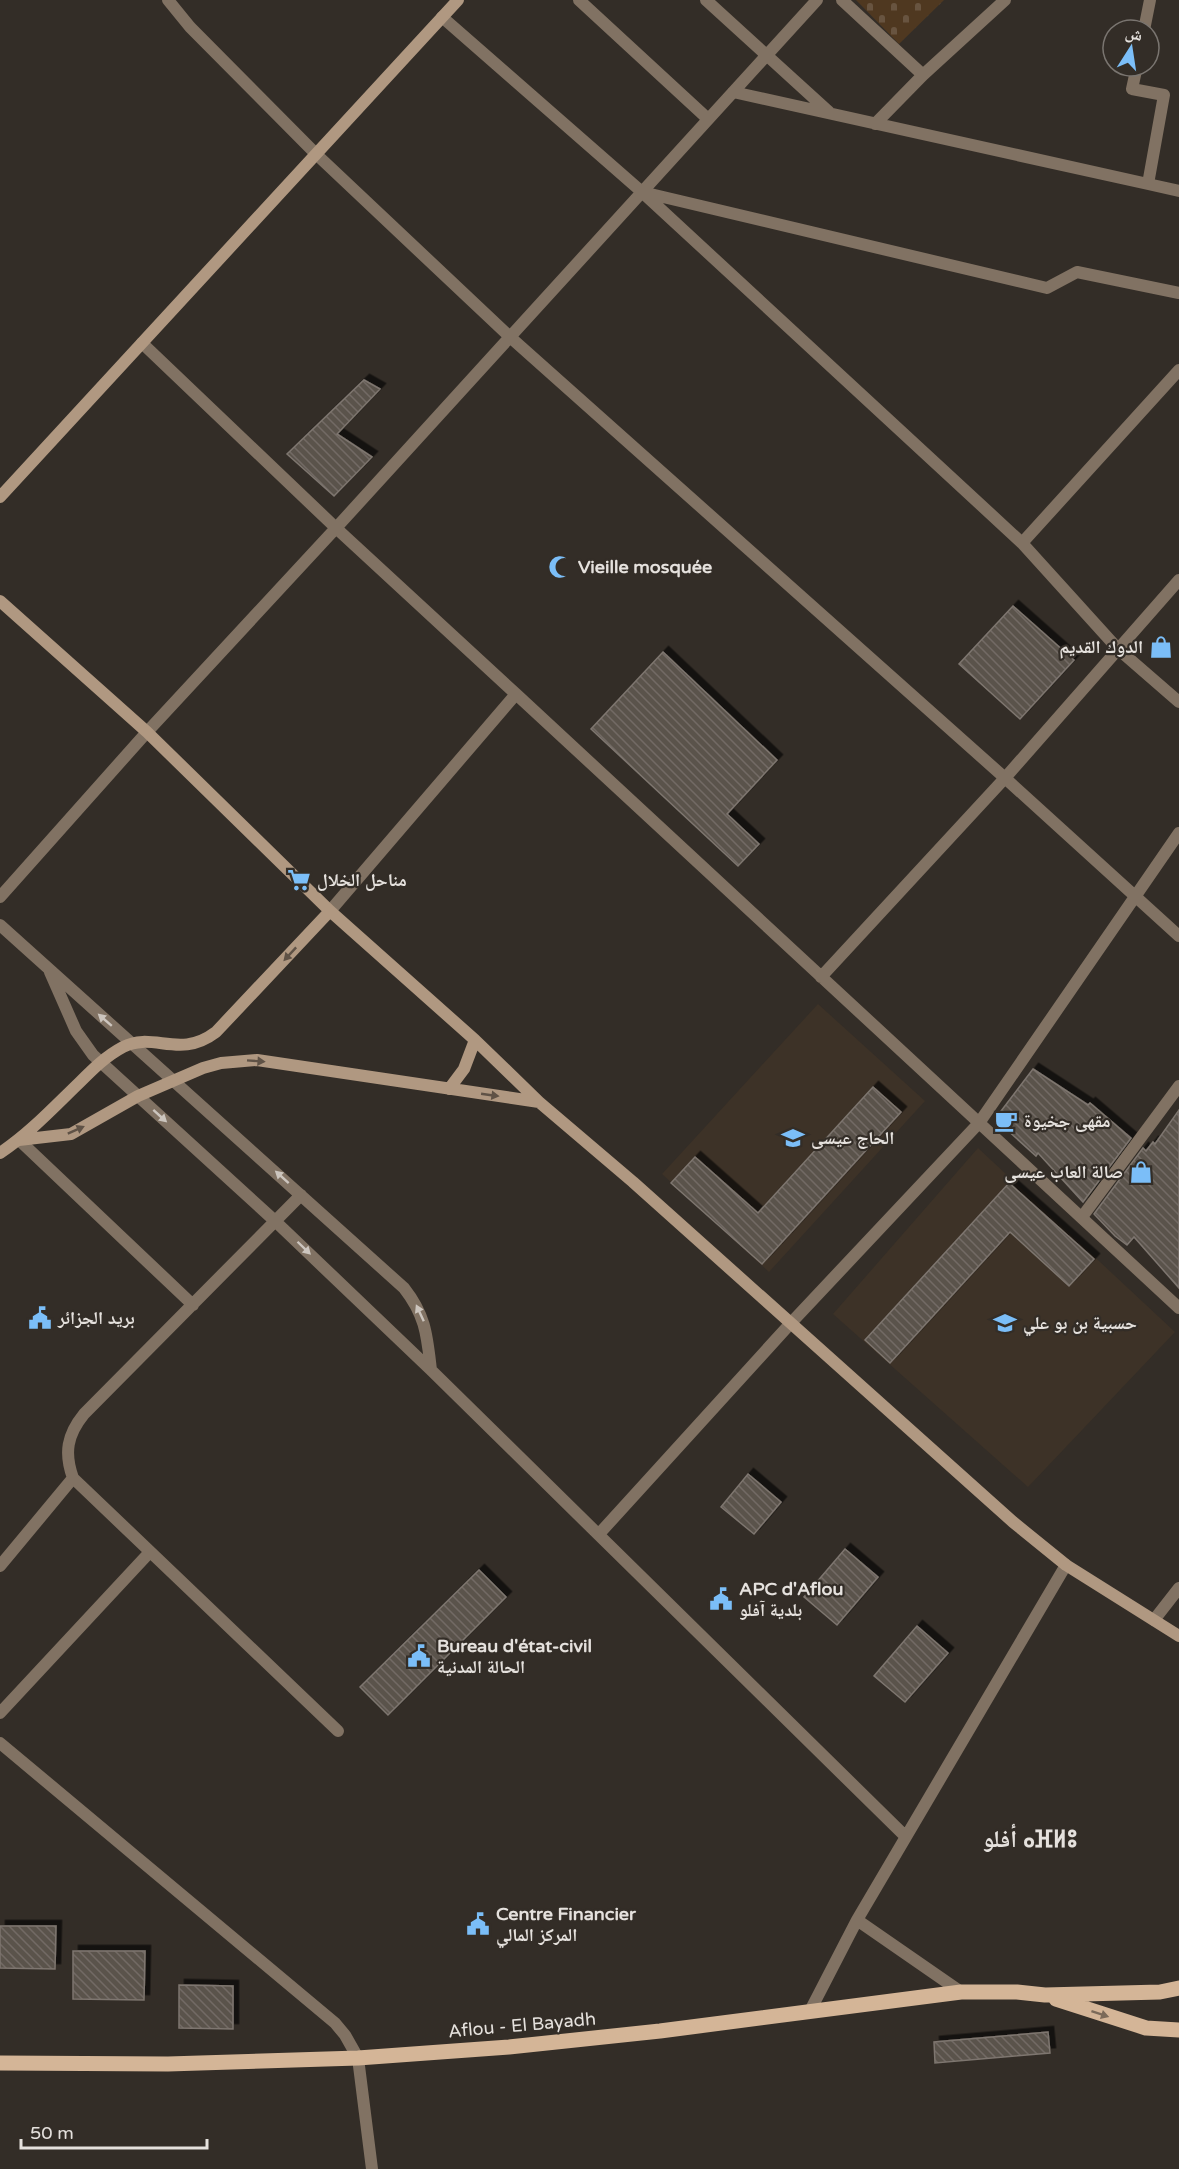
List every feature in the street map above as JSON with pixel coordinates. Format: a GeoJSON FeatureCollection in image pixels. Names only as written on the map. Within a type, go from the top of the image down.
{"type":"FeatureCollection","features":[{"type":"Feature","properties":{"kind":"main road","name":"Aflou - El Bayadh"},"geometry":{"type":"LineString","coordinates":[[0,2063],[168,2064],[358,2058],[521,2046],[660,2031],[961,1992],[1017,1992],[1045,1995],[1160,1992],[1179,1988]]}},
{"type":"Feature","properties":{"kind":"main road","name":"Aflou - El Bayadh"},"geometry":{"type":"LineString","coordinates":[[1045,1995],[1146,2028],[1179,2030]]}},
{"type":"Feature","properties":{"kind":"street"},"geometry":{"type":"LineString","coordinates":[[168,0],[190,27],[316,154],[510,337],[1179,936]]}},
{"type":"Feature","properties":{"kind":"street"},"geometry":{"type":"LineString","coordinates":[[0,497],[458,0]]}},
{"type":"Feature","properties":{"kind":"street"},"geometry":{"type":"LineString","coordinates":[[579,0],[708,119]]}},
{"type":"Feature","properties":{"kind":"street"},"geometry":{"type":"LineString","coordinates":[[706,0],[830,113]]}},
{"type":"Feature","properties":{"kind":"street"},"geometry":{"type":"LineString","coordinates":[[0,897],[147,732],[817,0]]}},
{"type":"Feature","properties":{"kind":"street"},"geometry":{"type":"LineString","coordinates":[[842,0],[923,75]]}},
{"type":"Feature","properties":{"kind":"street"},"geometry":{"type":"LineString","coordinates":[[875,123],[923,75],[1005,0]]}},
{"type":"Feature","properties":{"kind":"street"},"geometry":{"type":"LineString","coordinates":[[1146,18],[1150,0]]}},
{"type":"Feature","properties":{"kind":"street"},"geometry":{"type":"LineString","coordinates":[[442,17],[642,192],[1022,543],[1118,649],[1179,702]]}},
{"type":"Feature","properties":{"kind":"street"},"geometry":{"type":"LineString","coordinates":[[1134,78],[1132,89],[1164,95],[1148,183]]}},
{"type":"Feature","properties":{"kind":"street"},"geometry":{"type":"LineString","coordinates":[[733,92],[1179,191]]}},
{"type":"Feature","properties":{"kind":"street"},"geometry":{"type":"LineString","coordinates":[[642,192],[1047,288],[1077,272],[1179,293]]}},
{"type":"Feature","properties":{"kind":"street"},"geometry":{"type":"LineString","coordinates":[[142,343],[336,528],[1179,1308]]}},
{"type":"Feature","properties":{"kind":"street"},"geometry":{"type":"LineString","coordinates":[[1022,543],[1179,370]]}},
{"type":"Feature","properties":{"kind":"street"},"geometry":{"type":"LineString","coordinates":[[821,977],[1005,778],[1179,580]]}},
{"type":"Feature","properties":{"kind":"street"},"geometry":{"type":"LineString","coordinates":[[0,601],[147,732],[330,911],[475,1040],[539,1102],[633,1182],[1013,1522],[1066,1565],[1179,1636]]}},
{"type":"Feature","properties":{"kind":"street"},"geometry":{"type":"LineString","coordinates":[[0,1153],[19,1140],[100,1062],[118,1050],[132,1044],[148,1042],[182,1046],[206,1040],[216,1032],[330,911],[516,694]]}},
{"type":"Feature","properties":{"kind":"street"},"geometry":{"type":"LineString","coordinates":[[599,1534],[790,1324],[979,1123],[1179,833]]}},
{"type":"Feature","properties":{"kind":"street"},"geometry":{"type":"LineString","coordinates":[[0,925],[404,1288],[418,1306],[426,1328],[431,1370]]}},
{"type":"Feature","properties":{"kind":"street"},"geometry":{"type":"LineString","coordinates":[[51,972],[81,1040],[100,1062],[275,1221],[431,1370],[906,1836]]}},
{"type":"Feature","properties":{"kind":"street"},"geometry":{"type":"LineString","coordinates":[[449,1089],[464,1069],[475,1040]]}},
{"type":"Feature","properties":{"kind":"street"},"geometry":{"type":"LineString","coordinates":[[19,1140],[71,1134],[138,1096],[175,1080],[221,1063],[257,1060],[539,1102]]}},
{"type":"Feature","properties":{"kind":"street"},"geometry":{"type":"LineString","coordinates":[[1082,1217],[1179,1086]]}},
{"type":"Feature","properties":{"kind":"street"},"geometry":{"type":"LineString","coordinates":[[19,1140],[193,1305]]}},
{"type":"Feature","properties":{"kind":"street"},"geometry":{"type":"LineString","coordinates":[[301,1195],[75,1425],[69,1438],[67,1451],[68,1465],[73,1478],[338,1731]]}},
{"type":"Feature","properties":{"kind":"street"},"geometry":{"type":"LineString","coordinates":[[0,1566],[73,1478]]}},
{"type":"Feature","properties":{"kind":"street"},"geometry":{"type":"LineString","coordinates":[[0,1713],[149,1553]]}},
{"type":"Feature","properties":{"kind":"street"},"geometry":{"type":"LineString","coordinates":[[810,2011],[857,1920],[1066,1565]]}},
{"type":"Feature","properties":{"kind":"street"},"geometry":{"type":"LineString","coordinates":[[1154,1620],[1179,1588]]}},
{"type":"Feature","properties":{"kind":"street"},"geometry":{"type":"LineString","coordinates":[[0,1743],[324,2013],[345,2035],[358,2058],[372,2169]]}},
{"type":"Feature","properties":{"kind":"street"},"geometry":{"type":"LineString","coordinates":[[857,1920],[961,1992]]}},
{"type":"Feature","properties":{"kind":"shaded area","name":"الحاج عيسى"},"geometry":{"type":"Polygon","coordinates":[[[818,1004],[925,1101],[769,1272],[662,1174],[818,1004]]]}},
{"type":"Feature","properties":{"kind":"shaded area","name":"حسبية بن بو علي"},"geometry":{"type":"Polygon","coordinates":[[[978,1148],[1175,1332],[1028,1487],[833,1314],[978,1148]]]}},
{"type":"Feature","properties":{"kind":"green space"},"geometry":{"type":"Polygon","coordinates":[[[856,0],[944,0],[899,44],[856,0]]]}},
{"type":"Feature","properties":{"kind":"building"},"geometry":{"type":"Polygon","coordinates":[[[364,380],[380,389],[337,434],[372,457],[334,496],[287,454],[364,380]]]}},
{"type":"Feature","properties":{"kind":"building"},"geometry":{"type":"Polygon","coordinates":[[[1013,606],[1074,660],[1020,719],[959,664],[1013,606]]]}},
{"type":"Feature","properties":{"kind":"building"},"geometry":{"type":"Polygon","coordinates":[[[663,652],[777,760],[727,814],[759,844],[738,866],[591,729],[663,652]]]}},
{"type":"Feature","properties":{"kind":"building"},"geometry":{"type":"Polygon","coordinates":[[[1033,1069],[1088,1105],[1090,1103],[1131,1138],[1083,1202],[1038,1153],[1036,1156],[995,1119],[1033,1069]]]}},
{"type":"Feature","properties":{"kind":"building"},"geometry":{"type":"Polygon","coordinates":[[[873,1087],[901,1112],[762,1264],[671,1183],[695,1157],[758,1213],[873,1087]]]}},
{"type":"Feature","properties":{"kind":"building"},"geometry":{"type":"Polygon","coordinates":[[[1179,1110],[1179,1288],[1134,1237],[1127,1245],[1094,1214],[1143,1148],[1146,1151],[1153,1142],[1155,1144],[1179,1110]]]}},
{"type":"Feature","properties":{"kind":"building"},"geometry":{"type":"Polygon","coordinates":[[[1009,1183],[1094,1259],[1069,1286],[1010,1232],[890,1363],[865,1340],[1009,1183]]]}},
{"type":"Feature","properties":{"kind":"building"},"geometry":{"type":"Polygon","coordinates":[[[748,1474],[781,1502],[754,1534],[721,1507],[748,1474]]]}},
{"type":"Feature","properties":{"kind":"building"},"geometry":{"type":"Polygon","coordinates":[[[845,1549],[878,1577],[837,1625],[804,1597],[845,1549]]]}},
{"type":"Feature","properties":{"kind":"building","name":"Bureau d'état-civil الحالة المدنية"},"geometry":{"type":"Polygon","coordinates":[[[479,1570],[506,1597],[388,1715],[360,1687],[479,1570]]]}},
{"type":"Feature","properties":{"kind":"building"},"geometry":{"type":"Polygon","coordinates":[[[917,1626],[948,1653],[905,1702],[874,1676],[917,1626]]]}},
{"type":"Feature","properties":{"kind":"building"},"geometry":{"type":"Polygon","coordinates":[[[0,1926],[56,1926],[55,1969],[0,1968],[0,1926]]]}},
{"type":"Feature","properties":{"kind":"building"},"geometry":{"type":"Polygon","coordinates":[[[73,1951],[145,1951],[144,2000],[73,1999],[73,1951]]]}},
{"type":"Feature","properties":{"kind":"building"},"geometry":{"type":"Polygon","coordinates":[[[179,1985],[233,1986],[233,2029],[179,2028],[179,1985]]]}},
{"type":"Feature","properties":{"kind":"building"},"geometry":{"type":"Polygon","coordinates":[[[1048,2032],[1050,2053],[935,2063],[934,2042],[1048,2032]]]}},
{"type":"Feature","properties":{"kind":"place","name":"Vieille mosquée"},"geometry":{"type":"Point","coordinates":[560,567]}},
{"type":"Feature","properties":{"kind":"place","name":"الدوك القديم"},"geometry":{"type":"Point","coordinates":[1161,647]}},
{"type":"Feature","properties":{"kind":"place","name":"مناحل الخلال"},"geometry":{"type":"Point","coordinates":[299,880]}},
{"type":"Feature","properties":{"kind":"place","name":"مقهى جخيوة"},"geometry":{"type":"Point","coordinates":[1006,1121]}},
{"type":"Feature","properties":{"kind":"place","name":"الحاج عيسى"},"geometry":{"type":"Point","coordinates":[793,1138]}},
{"type":"Feature","properties":{"kind":"place","name":"صالة العاب عيسى"},"geometry":{"type":"Point","coordinates":[1141,1172]}},
{"type":"Feature","properties":{"kind":"place","name":"بريد الجزائر"},"geometry":{"type":"Point","coordinates":[40,1318]}},
{"type":"Feature","properties":{"kind":"place","name":"حسبية بن بو علي"},"geometry":{"type":"Point","coordinates":[1005,1323]}},
{"type":"Feature","properties":{"kind":"place","name":"APC d'Aflou بلدية آفلو"},"geometry":{"type":"Point","coordinates":[721,1599]}},
{"type":"Feature","properties":{"kind":"place","name":"Bureau d'état-civil الحالة المدنية"},"geometry":{"type":"Point","coordinates":[419,1656]}},
{"type":"Feature","properties":{"kind":"place","name":"Centre Financier المركز المالي"},"geometry":{"type":"Point","coordinates":[478,1924]}},
{"type":"Feature","properties":{"kind":"district","name":"أفلو ⴰⴼⵍⵓ"},"geometry":{"type":"Point","coordinates":[1030,1839]}}]}
